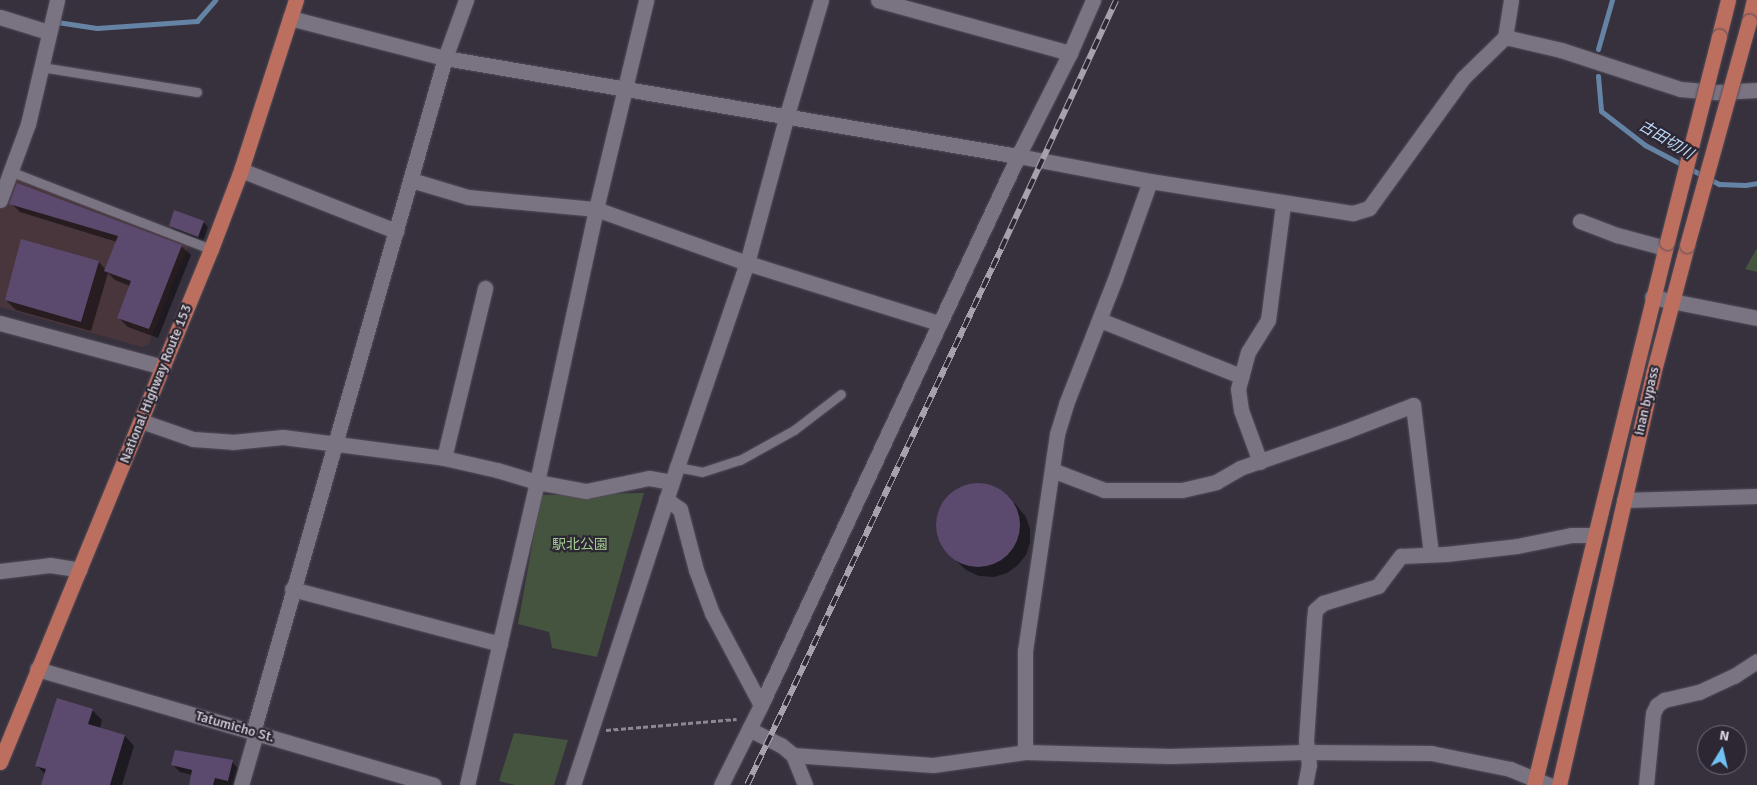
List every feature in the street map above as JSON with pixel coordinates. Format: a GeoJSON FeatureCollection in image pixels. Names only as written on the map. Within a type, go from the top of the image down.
{"type":"FeatureCollection","features":[{"type":"Feature","properties":{"kind":"highway","name":"National Highway Route 153"},"geometry":{"type":"LineString","coordinates":[[0,762],[37,669],[142,421],[211,249],[241,170],[296,0]]}},
{"type":"Feature","properties":{"kind":"highway","name":"inan bypass"},"geometry":{"type":"LineString","coordinates":[[1535,781],[1652,297],[1728,0]]}},
{"type":"Feature","properties":{"kind":"highway","name":"inan bypass"},"geometry":{"type":"LineString","coordinates":[[1559,785],[1672,300],[1754,0]]}},
{"type":"Feature","properties":{"kind":"street"},"geometry":{"type":"LineString","coordinates":[[0,200],[12,172],[28,124],[48,32],[58,0]]}},
{"type":"Feature","properties":{"kind":"street"},"geometry":{"type":"LineString","coordinates":[[241,785],[292,589],[334,442],[445,58],[466,0]]}},
{"type":"Feature","properties":{"kind":"street"},"geometry":{"type":"LineString","coordinates":[[467,785],[537,482],[596,209],[646,0]]}},
{"type":"Feature","properties":{"kind":"street"},"geometry":{"type":"LineString","coordinates":[[573,785],[666,499],[747,263],[786,118],[821,0]]}},
{"type":"Feature","properties":{"kind":"street"},"geometry":{"type":"LineString","coordinates":[[878,0],[1070,53]]}},
{"type":"Feature","properties":{"kind":"street"},"geometry":{"type":"LineString","coordinates":[[721,785],[755,717],[1018,156],[1070,53],[1093,0]]}},
{"type":"Feature","properties":{"kind":"street"},"geometry":{"type":"LineString","coordinates":[[290,18],[445,58],[786,118],[1018,156],[1150,182],[1283,204],[1353,213],[1370,208],[1463,78],[1504,36],[1511,0]]}},
{"type":"Feature","properties":{"kind":"street"},"geometry":{"type":"LineString","coordinates":[[0,17],[48,32]]}},
{"type":"Feature","properties":{"kind":"street"},"geometry":{"type":"LineString","coordinates":[[1504,36],[1561,50],[1680,89],[1718,92],[1757,90]]}},
{"type":"Feature","properties":{"kind":"street"},"geometry":{"type":"LineString","coordinates":[[241,170],[396,231]]}},
{"type":"Feature","properties":{"kind":"street"},"geometry":{"type":"LineString","coordinates":[[411,180],[468,197],[596,209],[747,263],[940,323]]}},
{"type":"Feature","properties":{"kind":"street"},"geometry":{"type":"LineString","coordinates":[[1026,752],[1025,651],[1057,434],[1066,404],[1100,320],[1150,182]]}},
{"type":"Feature","properties":{"kind":"street"},"geometry":{"type":"LineString","coordinates":[[1260,462],[1240,410],[1238,389],[1248,352],[1268,320],[1283,204]]}},
{"type":"Feature","properties":{"kind":"street"},"geometry":{"type":"LineString","coordinates":[[1580,221],[1617,235],[1666,245]]}},
{"type":"Feature","properties":{"kind":"street"},"geometry":{"type":"LineString","coordinates":[[444,458],[485,288]]}},
{"type":"Feature","properties":{"kind":"street"},"geometry":{"type":"LineString","coordinates":[[1652,297],[1757,318]]}},
{"type":"Feature","properties":{"kind":"street"},"geometry":{"type":"LineString","coordinates":[[1100,320],[1241,376]]}},
{"type":"Feature","properties":{"kind":"street"},"geometry":{"type":"LineString","coordinates":[[0,323],[163,367]]}},
{"type":"Feature","properties":{"kind":"street"},"geometry":{"type":"LineString","coordinates":[[1052,470],[1104,490],[1182,490],[1216,482],[1240,468],[1413,404],[1430,554]]}},
{"type":"Feature","properties":{"kind":"street"},"geometry":{"type":"LineString","coordinates":[[142,421],[193,439],[214,441],[283,437],[334,442],[444,458],[497,470],[537,482],[586,491],[649,478],[672,482]]}},
{"type":"Feature","properties":{"kind":"street"},"geometry":{"type":"LineString","coordinates":[[1624,500],[1757,496]]}},
{"type":"Feature","properties":{"kind":"street"},"geometry":{"type":"LineString","coordinates":[[666,499],[680,509],[696,570],[755,717],[793,755],[805,785]]}},
{"type":"Feature","properties":{"kind":"street"},"geometry":{"type":"LineString","coordinates":[[1305,785],[1309,765],[1306,752],[1315,610],[1323,603],[1378,586],[1401,556],[1446,554],[1517,546],[1571,535],[1594,535]]}},
{"type":"Feature","properties":{"kind":"street"},"geometry":{"type":"LineString","coordinates":[[0,571],[50,565],[80,570]]}},
{"type":"Feature","properties":{"kind":"street"},"geometry":{"type":"LineString","coordinates":[[292,589],[500,644]]}},
{"type":"Feature","properties":{"kind":"street"},"geometry":{"type":"LineString","coordinates":[[1646,785],[1653,713],[1657,705],[1664,700],[1700,692],[1734,676],[1757,661]]}},
{"type":"Feature","properties":{"kind":"street","name":"Tatumicho St."},"geometry":{"type":"LineString","coordinates":[[37,669],[412,782],[433,785]]}},
{"type":"Feature","properties":{"kind":"street"},"geometry":{"type":"LineString","coordinates":[[793,755],[933,765],[1026,752],[1170,756],[1306,752],[1431,753],[1510,769],[1535,781],[1549,785]]}},
{"type":"Feature","properties":{"kind":"lane"},"geometry":{"type":"LineString","coordinates":[[41,67],[197,92]]}},
{"type":"Feature","properties":{"kind":"lane"},"geometry":{"type":"LineString","coordinates":[[12,172],[211,249]]}},
{"type":"Feature","properties":{"kind":"lane"},"geometry":{"type":"LineString","coordinates":[[677,467],[702,472],[740,460],[794,430],[841,394]]}},
{"type":"Feature","properties":{"kind":"path"},"geometry":{"type":"LineString","coordinates":[[590,732],[755,717]]}},
{"type":"Feature","properties":{"kind":"shaded area"},"geometry":{"type":"Polygon","coordinates":[[[13,178],[189,244],[149,344],[142,347],[0,307],[0,212],[13,178]]]}},
{"type":"Feature","properties":{"kind":"green space"},"geometry":{"type":"Polygon","coordinates":[[[1757,248],[1757,272],[1745,269],[1757,248]]]}},
{"type":"Feature","properties":{"kind":"green space","name":"駅北公園"},"geometry":{"type":"Polygon","coordinates":[[[644,493],[597,657],[552,648],[549,632],[518,624],[541,495],[644,493]]]}},
{"type":"Feature","properties":{"kind":"green space"},"geometry":{"type":"Polygon","coordinates":[[[514,733],[568,740],[554,785],[515,785],[499,781],[514,733]]]}},
{"type":"Feature","properties":{"kind":"building"},"geometry":{"type":"Polygon","coordinates":[[[17,183],[182,245],[149,329],[117,318],[131,281],[104,271],[118,236],[9,204],[17,183]]]}},
{"type":"Feature","properties":{"kind":"building"},"geometry":{"type":"Polygon","coordinates":[[[174,210],[204,221],[198,237],[169,226],[174,210]]]}},
{"type":"Feature","properties":{"kind":"building"},"geometry":{"type":"Polygon","coordinates":[[[21,239],[99,261],[81,322],[5,300],[21,239]]]}},
{"type":"Feature","properties":{"kind":"building"},"geometry":{"type":"Polygon","coordinates":[[[970,483],[986,483],[1002,490],[1013,501],[1020,517],[1017,541],[1008,555],[1002,560],[986,567],[970,567],[954,560],[943,549],[936,533],[936,517],[943,501],[954,490],[970,483]]]}},
{"type":"Feature","properties":{"kind":"building"},"geometry":{"type":"Polygon","coordinates":[[[57,698],[93,709],[88,724],[125,735],[110,785],[41,785],[46,769],[35,766],[57,698]]]}},
{"type":"Feature","properties":{"kind":"building"},"geometry":{"type":"Polygon","coordinates":[[[175,750],[233,760],[228,781],[215,778],[213,785],[189,785],[192,770],[171,765],[175,750]]]}},
{"type":"Feature","properties":{"kind":"waterway","name":"古田切川"},"geometry":{"type":"LineString","coordinates":[[57,22],[97,28],[197,21],[215,0]]}},
{"type":"Feature","properties":{"kind":"waterway","name":"古田切川"},"geometry":{"type":"LineString","coordinates":[[1598,49],[1612,0]]}},
{"type":"Feature","properties":{"kind":"waterway","name":"古田切川"},"geometry":{"type":"LineString","coordinates":[[1598,76],[1601,111],[1645,145],[1719,184],[1745,185],[1757,183]]}},
{"type":"Feature","properties":{"kind":"railway"},"geometry":{"type":"LineString","coordinates":[[747,785],[1001,249],[1116,0]]}}]}
